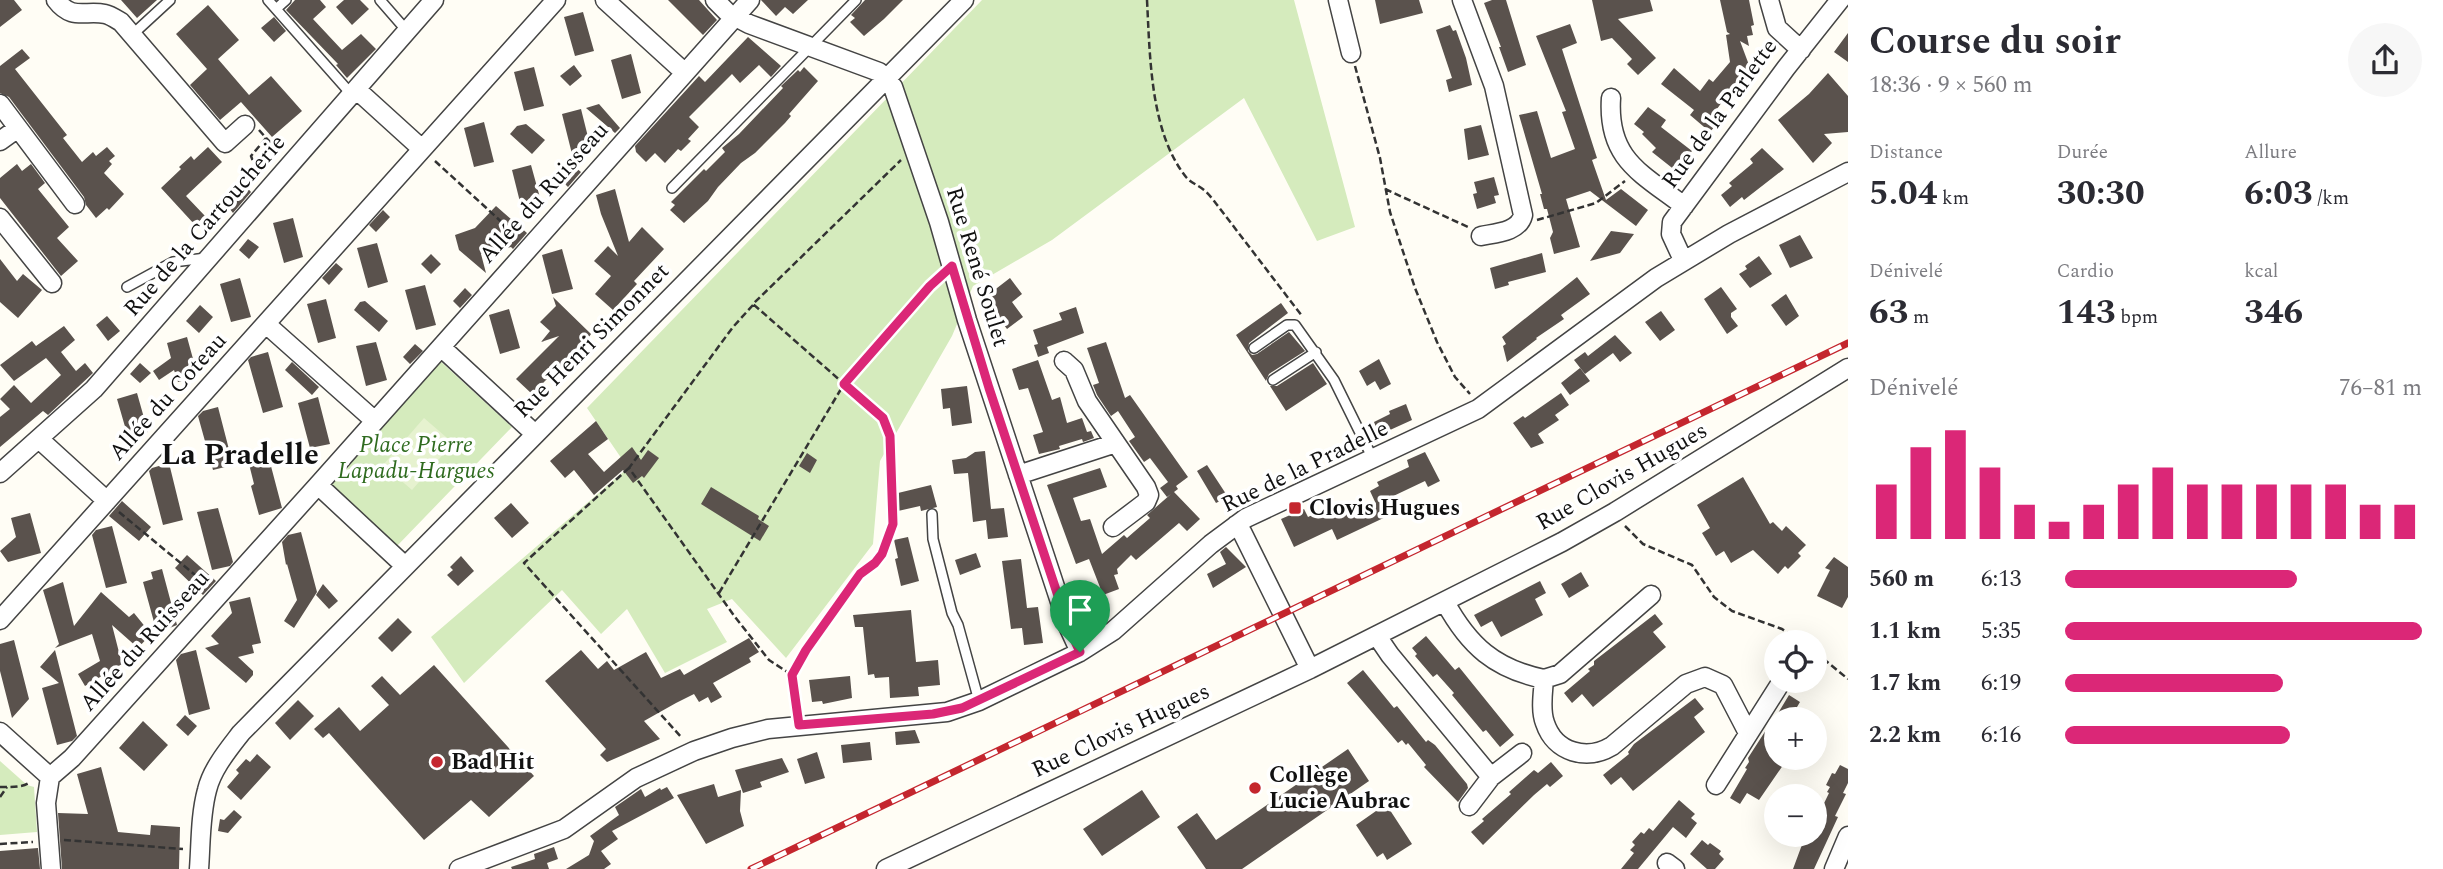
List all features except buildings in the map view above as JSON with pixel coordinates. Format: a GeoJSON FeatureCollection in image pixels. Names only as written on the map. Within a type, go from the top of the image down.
{"type":"FeatureCollection","features":[{"type":"Feature","properties":{"kind":"street"},"geometry":{"type":"LineString","coordinates":[[56,0],[62,8],[81,15],[107,14],[121,22],[225,143],[245,125]]}},
{"type":"Feature","properties":{"kind":"street","name":"Allée du Coteau"},"geometry":{"type":"LineString","coordinates":[[0,620],[556,0]]}},
{"type":"Feature","properties":{"kind":"street"},"geometry":{"type":"LineString","coordinates":[[605,0],[684,72]]}},
{"type":"Feature","properties":{"kind":"street"},"geometry":{"type":"LineString","coordinates":[[715,0],[734,16],[749,24],[879,72],[885,79]]}},
{"type":"Feature","properties":{"kind":"street","name":"Allée du Ruisseau"},"geometry":{"type":"LineString","coordinates":[[50,777],[72,758],[219,595],[750,0]]}},
{"type":"Feature","properties":{"kind":"street","name":"Rue Henri Simonnet"},"geometry":{"type":"LineString","coordinates":[[200,869],[207,788],[221,759],[241,733],[964,0]]}},
{"type":"Feature","properties":{"kind":"street"},"geometry":{"type":"LineString","coordinates":[[1338,0],[1351,53]]}},
{"type":"Feature","properties":{"kind":"street"},"geometry":{"type":"LineString","coordinates":[[1462,0],[1494,86],[1522,209],[1520,223],[1509,229],[1481,236]]}},
{"type":"Feature","properties":{"kind":"street","name":"Rue de la Parlette"},"geometry":{"type":"LineString","coordinates":[[1684,260],[1675,245],[1671,228],[1684,206],[1801,50],[1777,27],[1769,0]]}},
{"type":"Feature","properties":{"kind":"street"},"geometry":{"type":"LineString","coordinates":[[1801,50],[1840,0]]}},
{"type":"Feature","properties":{"kind":"street","name":"Rue de la Cartoucherie"},"geometry":{"type":"LineString","coordinates":[[0,473],[94,389],[211,257],[286,158],[354,92],[432,1]]}},
{"type":"Feature","properties":{"kind":"street","name":"Rue René Soulet"},"geometry":{"type":"LineString","coordinates":[[885,79],[893,87],[914,148],[1018,475],[1068,626],[1080,652]]}},
{"type":"Feature","properties":{"kind":"street"},"geometry":{"type":"LineString","coordinates":[[354,92],[422,149]]}},
{"type":"Feature","properties":{"kind":"street"},"geometry":{"type":"LineString","coordinates":[[1611,97],[1610,123],[1622,154],[1637,170],[1684,206]]}},
{"type":"Feature","properties":{"kind":"street"},"geometry":{"type":"LineString","coordinates":[[0,104],[75,204]]}},
{"type":"Feature","properties":{"kind":"street"},"geometry":{"type":"LineString","coordinates":[[0,141],[18,128]]}},
{"type":"Feature","properties":{"kind":"street","name":"Rue de la Pradelle"},"geometry":{"type":"LineString","coordinates":[[458,869],[564,829],[636,778],[694,751],[768,729],[933,714],[962,708],[1080,652],[1113,631],[1236,525],[1264,509],[1478,409],[1622,302],[1684,260],[1848,172]]}},
{"type":"Feature","properties":{"kind":"street"},"geometry":{"type":"LineString","coordinates":[[0,218],[52,283]]}},
{"type":"Feature","properties":{"kind":"street"},"geometry":{"type":"LineString","coordinates":[[265,324],[375,421]]}},
{"type":"Feature","properties":{"kind":"street"},"geometry":{"type":"LineString","coordinates":[[440,347],[535,434]]}},
{"type":"Feature","properties":{"kind":"street"},"geometry":{"type":"LineString","coordinates":[[1065,361],[1074,370],[1087,401],[1149,495],[1146,502],[1113,527]]}},
{"type":"Feature","properties":{"kind":"street","name":"Rue Clovis Hugues"},"geometry":{"type":"LineString","coordinates":[[886,869],[1310,669],[1562,542],[1848,368]]}},
{"type":"Feature","properties":{"kind":"street"},"geometry":{"type":"LineString","coordinates":[[38,439],[107,501]]}},
{"type":"Feature","properties":{"kind":"street"},"geometry":{"type":"LineString","coordinates":[[1018,475],[1115,443]]}},
{"type":"Feature","properties":{"kind":"street"},"geometry":{"type":"LineString","coordinates":[[318,485],[405,566]]}},
{"type":"Feature","properties":{"kind":"street"},"geometry":{"type":"LineString","coordinates":[[1236,525],[1242,532],[1310,669]]}},
{"type":"Feature","properties":{"kind":"street"},"geometry":{"type":"LineString","coordinates":[[1446,602],[1467,637],[1492,659],[1528,676],[1544,680],[1560,674],[1651,596]]}},
{"type":"Feature","properties":{"kind":"street"},"geometry":{"type":"LineString","coordinates":[[1377,636],[1491,778]]}},
{"type":"Feature","properties":{"kind":"street"},"geometry":{"type":"LineString","coordinates":[[1544,680],[1544,722],[1556,740],[1576,753],[1591,755],[1612,746],[1686,684],[1705,677],[1723,685],[1748,733]]}},
{"type":"Feature","properties":{"kind":"street"},"geometry":{"type":"LineString","coordinates":[[1716,785],[1774,693]]}},
{"type":"Feature","properties":{"kind":"street"},"geometry":{"type":"LineString","coordinates":[[0,732],[50,777],[47,803],[51,869]]}},
{"type":"Feature","properties":{"kind":"street"},"geometry":{"type":"LineString","coordinates":[[1469,806],[1491,778],[1522,753]]}},
{"type":"Feature","properties":{"kind":"street"},"geometry":{"type":"LineString","coordinates":[[1834,869],[1848,836]]}},
{"type":"Feature","properties":{"kind":"lane"},"geometry":{"type":"LineString","coordinates":[[132,35],[170,0]]}},
{"type":"Feature","properties":{"kind":"lane"},"geometry":{"type":"LineString","coordinates":[[268,0],[354,92]]}},
{"type":"Feature","properties":{"kind":"lane"},"geometry":{"type":"LineString","coordinates":[[276,9],[286,0]]}},
{"type":"Feature","properties":{"kind":"lane"},"geometry":{"type":"LineString","coordinates":[[380,0],[407,31]]}},
{"type":"Feature","properties":{"kind":"lane"},"geometry":{"type":"LineString","coordinates":[[672,188],[856,0]]}},
{"type":"Feature","properties":{"kind":"lane"},"geometry":{"type":"LineString","coordinates":[[127,287],[173,262],[211,257]]}},
{"type":"Feature","properties":{"kind":"lane"},"geometry":{"type":"LineString","coordinates":[[1254,348],[1292,323],[1316,352],[1334,380],[1373,459]]}},
{"type":"Feature","properties":{"kind":"lane"},"geometry":{"type":"LineString","coordinates":[[1273,380],[1316,352]]}},
{"type":"Feature","properties":{"kind":"lane"},"geometry":{"type":"LineString","coordinates":[[932,514],[933,539],[979,701]]}},
{"type":"Feature","properties":{"kind":"path"},"geometry":{"type":"LineString","coordinates":[[1147,0],[1155,97],[1174,158],[1188,180],[1205,191],[1218,206],[1305,319]]}},
{"type":"Feature","properties":{"kind":"path"},"geometry":{"type":"LineString","coordinates":[[1351,53],[1398,236],[1430,327],[1455,377],[1468,390],[1478,409]]}},
{"type":"Feature","properties":{"kind":"path"},"geometry":{"type":"LineString","coordinates":[[245,125],[250,121],[286,158],[264,165],[254,164],[251,156],[266,138]]}},
{"type":"Feature","properties":{"kind":"path"},"geometry":{"type":"LineString","coordinates":[[694,751],[524,563],[629,468],[753,304],[914,148]]}},
{"type":"Feature","properties":{"kind":"path"},"geometry":{"type":"LineString","coordinates":[[422,149],[530,247]]}},
{"type":"Feature","properties":{"kind":"path"},"geometry":{"type":"LineString","coordinates":[[1520,223],[1596,203],[1637,170]]}},
{"type":"Feature","properties":{"kind":"path"},"geometry":{"type":"LineString","coordinates":[[1385,189],[1466,227],[1477,227],[1481,236]]}},
{"type":"Feature","properties":{"kind":"path"},"geometry":{"type":"LineString","coordinates":[[719,593],[844,384],[930,286],[952,266]]}},
{"type":"Feature","properties":{"kind":"path"},"geometry":{"type":"LineString","coordinates":[[753,304],[883,418],[890,436],[893,524],[882,554],[860,574],[806,650],[792,675],[799,725]]}},
{"type":"Feature","properties":{"kind":"path"},"geometry":{"type":"LineString","coordinates":[[629,468],[769,660],[792,675]]}},
{"type":"Feature","properties":{"kind":"path"},"geometry":{"type":"LineString","coordinates":[[107,501],[219,595]]}},
{"type":"Feature","properties":{"kind":"path"},"geometry":{"type":"LineString","coordinates":[[1615,512],[1629,532],[1643,544],[1692,565],[1714,597],[1732,611],[1783,630]]}},
{"type":"Feature","properties":{"kind":"path"},"geometry":{"type":"LineString","coordinates":[[1827,662],[1848,679]]}},
{"type":"Feature","properties":{"kind":"path"},"geometry":{"type":"LineString","coordinates":[[0,787],[27,785]]}},
{"type":"Feature","properties":{"kind":"path"},"geometry":{"type":"LineString","coordinates":[[0,797],[7,787]]}},
{"type":"Feature","properties":{"kind":"path"},"geometry":{"type":"LineString","coordinates":[[0,844],[49,840],[200,850]]}},
{"type":"Feature","properties":{"kind":"green space"},"geometry":{"type":"Polygon","coordinates":[[[982,0],[1294,0],[1355,227],[1317,241],[1244,98],[1052,240],[973,286],[952,336],[880,461],[873,544],[786,658],[732,599],[707,609],[727,642],[665,673],[627,609],[601,634],[562,590],[464,683],[431,637],[628,468],[587,408],[982,0]]]}},
{"type":"Feature","properties":{"kind":"green space","name":"Place Pierre Lapadu-Hargues"},"geometry":{"type":"Polygon","coordinates":[[[440,361],[512,427],[396,547],[328,484],[440,361]]]}},
{"type":"Feature","properties":{"kind":"green space"},"geometry":{"type":"Polygon","coordinates":[[[424,418],[453,443],[412,490],[383,465],[424,418]]]}},
{"type":"Feature","properties":{"kind":"green space"},"geometry":{"type":"Polygon","coordinates":[[[0,761],[27,785],[34,787],[37,832],[0,835],[0,761]]]}},
{"type":"Feature","properties":{"kind":"railway"},"geometry":{"type":"LineString","coordinates":[[751,869],[1848,343]]}},
{"type":"Feature","properties":{"kind":"place","name":"Clovis Hugues"},"geometry":{"type":"Point","coordinates":[1295,508]}},
{"type":"Feature","properties":{"kind":"place","name":"Bad Hit"},"geometry":{"type":"Point","coordinates":[437,762]}},
{"type":"Feature","properties":{"kind":"place","name":"Collège Lucie Aubrac"},"geometry":{"type":"Point","coordinates":[1255,788]}},
{"type":"Feature","properties":{"kind":"district","name":"La Pradelle"},"geometry":{"type":"Point","coordinates":[240,455]}},
{"type":"Feature","properties":{"kind":"route"},"geometry":{"type":"LineString","coordinates":[[952,266],[989,388],[1068,626],[1080,652],[979,701],[947,712],[799,725],[792,675],[806,650],[860,574],[882,554],[893,524],[890,436],[883,418],[844,384],[930,286],[952,266]]}}]}
